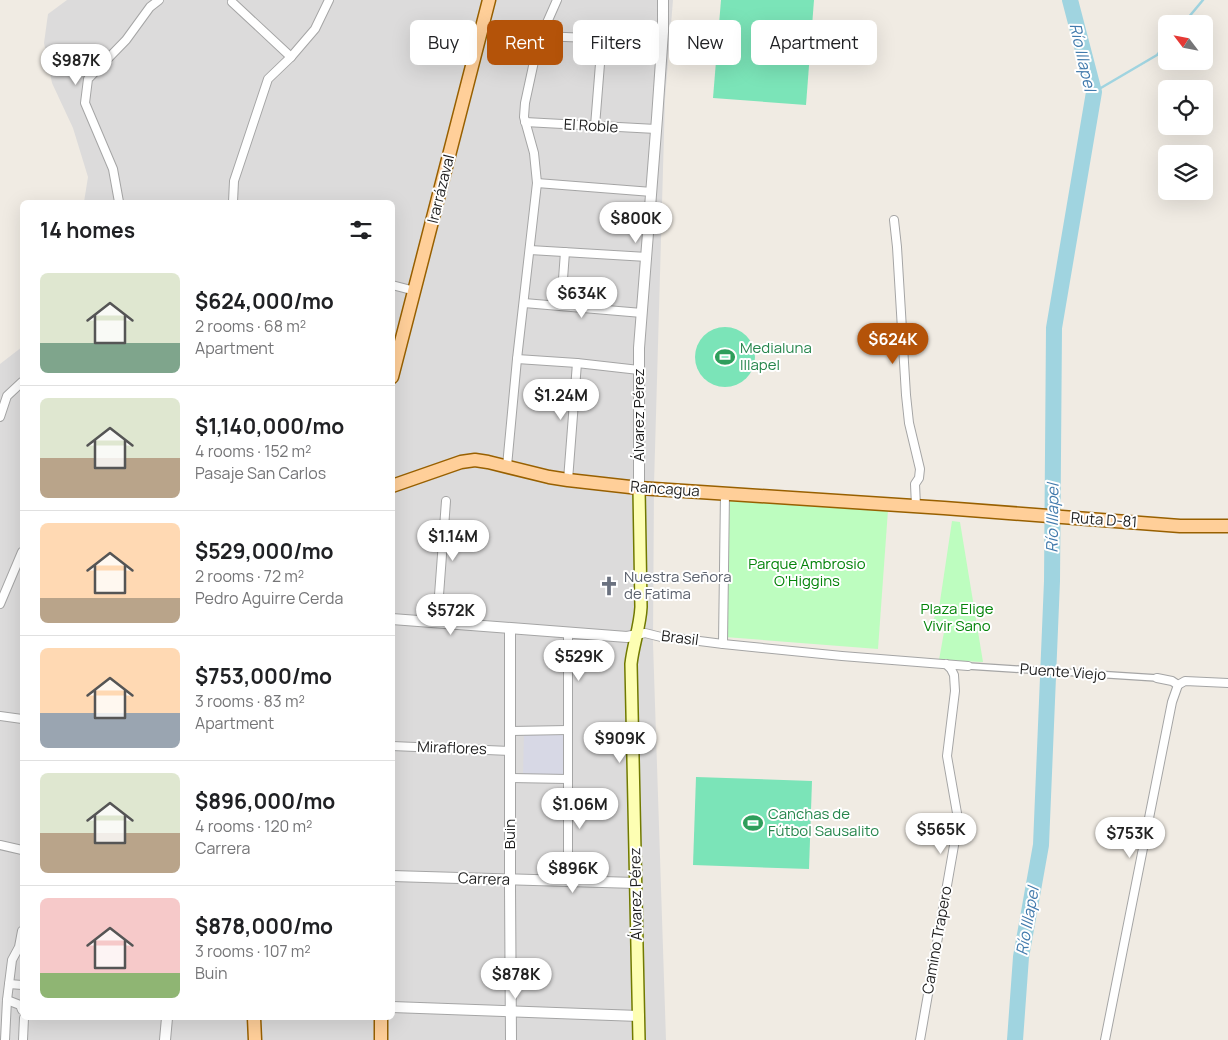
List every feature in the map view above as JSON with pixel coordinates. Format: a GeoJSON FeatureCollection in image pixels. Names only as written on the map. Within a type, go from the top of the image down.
{"type":"FeatureCollection","features":[{"type":"Feature","properties":{"kind":"main road","name":"Irarrázaval"},"geometry":{"type":"LineString","coordinates":[[395,366],[489,0]]}},
{"type":"Feature","properties":{"kind":"main road","name":"Rancagua"},"geometry":{"type":"LineString","coordinates":[[395,485],[462,462],[482,461],[568,480],[639,488],[944,508]]}},
{"type":"Feature","properties":{"kind":"main road","name":"Álvarez Pérez"},"geometry":{"type":"LineString","coordinates":[[639,488],[641,607],[640,624],[633,651],[632,664],[640,1040]]}},
{"type":"Feature","properties":{"kind":"main road","name":"Ruta D-81"},"geometry":{"type":"LineString","coordinates":[[944,508],[1180,526],[1228,526]]}},
{"type":"Feature","properties":{"kind":"main road","name":"Ruta D-81"},"geometry":{"type":"LineString","coordinates":[[1204,526],[1228,522]]}},
{"type":"Feature","properties":{"kind":"main road"},"geometry":{"type":"LineString","coordinates":[[254,1020],[254,1040]]}},
{"type":"Feature","properties":{"kind":"main road"},"geometry":{"type":"LineString","coordinates":[[381,1020],[382,1040]]}},
{"type":"Feature","properties":{"kind":"street"},"geometry":{"type":"LineString","coordinates":[[119,200],[114,169],[85,102],[88,79],[126,40],[150,7],[159,0]]}},
{"type":"Feature","properties":{"kind":"street"},"geometry":{"type":"LineString","coordinates":[[232,200],[234,181],[268,79],[291,57],[315,29],[329,0]]}},
{"type":"Feature","properties":{"kind":"street"},"geometry":{"type":"LineString","coordinates":[[548,20],[557,0]]}},
{"type":"Feature","properties":{"kind":"street","name":"Álvarez Pérez"},"geometry":{"type":"LineString","coordinates":[[639,488],[639,370],[662,41],[663,0]]}},
{"type":"Feature","properties":{"kind":"street"},"geometry":{"type":"LineString","coordinates":[[232,2],[291,57]]}},
{"type":"Feature","properties":{"kind":"street"},"geometry":{"type":"LineString","coordinates":[[507,466],[537,183],[534,153],[524,117],[525,103],[534,65]]}},
{"type":"Feature","properties":{"kind":"street"},"geometry":{"type":"LineString","coordinates":[[596,126],[600,65]]}},
{"type":"Feature","properties":{"kind":"street","name":"El Roble"},"geometry":{"type":"LineString","coordinates":[[525,122],[656,129]]}},
{"type":"Feature","properties":{"kind":"street"},"geometry":{"type":"LineString","coordinates":[[537,183],[652,192]]}},
{"type":"Feature","properties":{"kind":"street"},"geometry":{"type":"LineString","coordinates":[[894,220],[906,395],[909,423],[920,470],[919,478],[915,484],[916,506]]}},
{"type":"Feature","properties":{"kind":"street"},"geometry":{"type":"LineString","coordinates":[[530,250],[647,257]]}},
{"type":"Feature","properties":{"kind":"street"},"geometry":{"type":"LineString","coordinates":[[561,306],[565,252]]}},
{"type":"Feature","properties":{"kind":"street"},"geometry":{"type":"LineString","coordinates":[[395,286],[415,291]]}},
{"type":"Feature","properties":{"kind":"street"},"geometry":{"type":"LineString","coordinates":[[524,303],[642,313]]}},
{"type":"Feature","properties":{"kind":"street"},"geometry":{"type":"LineString","coordinates":[[517,359],[639,370]]}},
{"type":"Feature","properties":{"kind":"street"},"geometry":{"type":"LineString","coordinates":[[568,480],[577,364]]}},
{"type":"Feature","properties":{"kind":"street"},"geometry":{"type":"LineString","coordinates":[[0,416],[7,396],[20,384]]}},
{"type":"Feature","properties":{"kind":"street"},"geometry":{"type":"LineString","coordinates":[[723,644],[725,493]]}},
{"type":"Feature","properties":{"kind":"street"},"geometry":{"type":"LineString","coordinates":[[437,622],[446,501]]}},
{"type":"Feature","properties":{"kind":"street"},"geometry":{"type":"LineString","coordinates":[[0,604],[20,557]]}},
{"type":"Feature","properties":{"kind":"street","name":"Brasil"},"geometry":{"type":"LineString","coordinates":[[395,619],[568,633],[627,636],[645,634],[665,638],[668,636],[723,644],[842,656],[968,666]]}},
{"type":"Feature","properties":{"kind":"street","name":"Buin"},"geometry":{"type":"LineString","coordinates":[[510,629],[511,1040]]}},
{"type":"Feature","properties":{"kind":"street"},"geometry":{"type":"LineString","coordinates":[[568,633],[568,882]]}},
{"type":"Feature","properties":{"kind":"street","name":"Camino Trapero"},"geometry":{"type":"LineString","coordinates":[[920,1040],[956,834],[957,813],[947,756],[955,691],[954,675],[946,664]]}},
{"type":"Feature","properties":{"kind":"street","name":"Puente Viejo"},"geometry":{"type":"LineString","coordinates":[[968,666],[1157,678]]}},
{"type":"Feature","properties":{"kind":"street"},"geometry":{"type":"LineString","coordinates":[[1157,678],[1172,681],[1178,685]]}},
{"type":"Feature","properties":{"kind":"street"},"geometry":{"type":"LineString","coordinates":[[1105,1040],[1174,695],[1178,685],[1185,681],[1228,683]]}},
{"type":"Feature","properties":{"kind":"street"},"geometry":{"type":"LineString","coordinates":[[0,716],[20,718]]}},
{"type":"Feature","properties":{"kind":"street"},"geometry":{"type":"LineString","coordinates":[[511,731],[568,730]]}},
{"type":"Feature","properties":{"kind":"street","name":"Miraflores"},"geometry":{"type":"LineString","coordinates":[[395,746],[511,751]]}},
{"type":"Feature","properties":{"kind":"street"},"geometry":{"type":"LineString","coordinates":[[511,778],[568,779]]}},
{"type":"Feature","properties":{"kind":"street"},"geometry":{"type":"LineString","coordinates":[[0,845],[20,850]]}},
{"type":"Feature","properties":{"kind":"street","name":"Carrera"},"geometry":{"type":"LineString","coordinates":[[395,876],[636,884]]}},
{"type":"Feature","properties":{"kind":"street"},"geometry":{"type":"LineString","coordinates":[[5,1040],[12,960],[20,939]]}},
{"type":"Feature","properties":{"kind":"street"},"geometry":{"type":"LineString","coordinates":[[18,947],[20,952]]}},
{"type":"Feature","properties":{"kind":"street"},"geometry":{"type":"LineString","coordinates":[[9,984],[20,985]]}},
{"type":"Feature","properties":{"kind":"street"},"geometry":{"type":"LineString","coordinates":[[7,1000],[20,1005]]}},
{"type":"Feature","properties":{"kind":"street"},"geometry":{"type":"LineString","coordinates":[[395,1006],[639,1016]]}},
{"type":"Feature","properties":{"kind":"street"},"geometry":{"type":"LineString","coordinates":[[23,1040],[24,1020]]}},
{"type":"Feature","properties":{"kind":"street"},"geometry":{"type":"LineString","coordinates":[[165,1040],[167,1020]]}},
{"type":"Feature","properties":{"kind":"shaded area"},"geometry":{"type":"Polygon","coordinates":[[[67,0],[673,0],[671,20],[669,20],[665,99],[654,485],[653,643],[666,1040],[0,1040],[0,364],[20,349],[20,1020],[395,1020],[395,200],[84,200],[88,177],[73,128],[52,83],[44,43],[48,14],[67,0]]]}},
{"type":"Feature","properties":{"kind":"shaded area"},"geometry":{"type":"Polygon","coordinates":[[[524,731],[566,732],[565,778],[523,777],[524,731]]]}},
{"type":"Feature","properties":{"kind":"green space"},"geometry":{"type":"Polygon","coordinates":[[[721,0],[814,0],[812,20],[751,20],[751,65],[809,65],[806,105],[713,98],[716,65],[741,65],[741,20],[719,20],[721,0]]]}},
{"type":"Feature","properties":{"kind":"green space","name":"Medialuna Illapel"},"geometry":{"type":"Polygon","coordinates":[[[725,327],[741,332],[746,336],[750,341],[755,357],[750,373],[746,378],[741,382],[725,387],[709,382],[704,378],[700,373],[695,357],[700,341],[704,336],[709,332],[725,327]]]}},
{"type":"Feature","properties":{"kind":"green space","name":"Parque Ambrosio O'Higgins"},"geometry":{"type":"Polygon","coordinates":[[[730,495],[888,510],[878,649],[725,637],[730,495]]]}},
{"type":"Feature","properties":{"kind":"green space","name":"Plaza Elige Vivir Sano"},"geometry":{"type":"Polygon","coordinates":[[[952,521],[960,522],[983,662],[939,660],[944,632],[930,626],[939,608],[952,521]]]}},
{"type":"Feature","properties":{"kind":"green space","name":"Canchas de Fútbol Sausalito"},"geometry":{"type":"Polygon","coordinates":[[[696,777],[812,781],[809,869],[693,865],[696,777]]]}},
{"type":"Feature","properties":{"kind":"waterway","name":"Río Illapel"},"geometry":{"type":"LineString","coordinates":[[1015,1040],[1021,957],[1041,845],[1052,581],[1054,328],[1094,92],[1070,0]]}},
{"type":"Feature","properties":{"kind":"waterway"},"geometry":{"type":"LineString","coordinates":[[1190,15],[1203,0]]}},
{"type":"Feature","properties":{"kind":"waterway"},"geometry":{"type":"LineString","coordinates":[[1094,92],[1158,54]]}},
{"type":"Feature","properties":{"kind":"place","name":"Medialuna Illapel"},"geometry":{"type":"Point","coordinates":[725,357]}},
{"type":"Feature","properties":{"kind":"place","name":"Nuestra Señora de Fatima"},"geometry":{"type":"Point","coordinates":[609,586]}},
{"type":"Feature","properties":{"kind":"place","name":"Canchas de Fútbol Sausalito"},"geometry":{"type":"Point","coordinates":[753,823]}}]}
